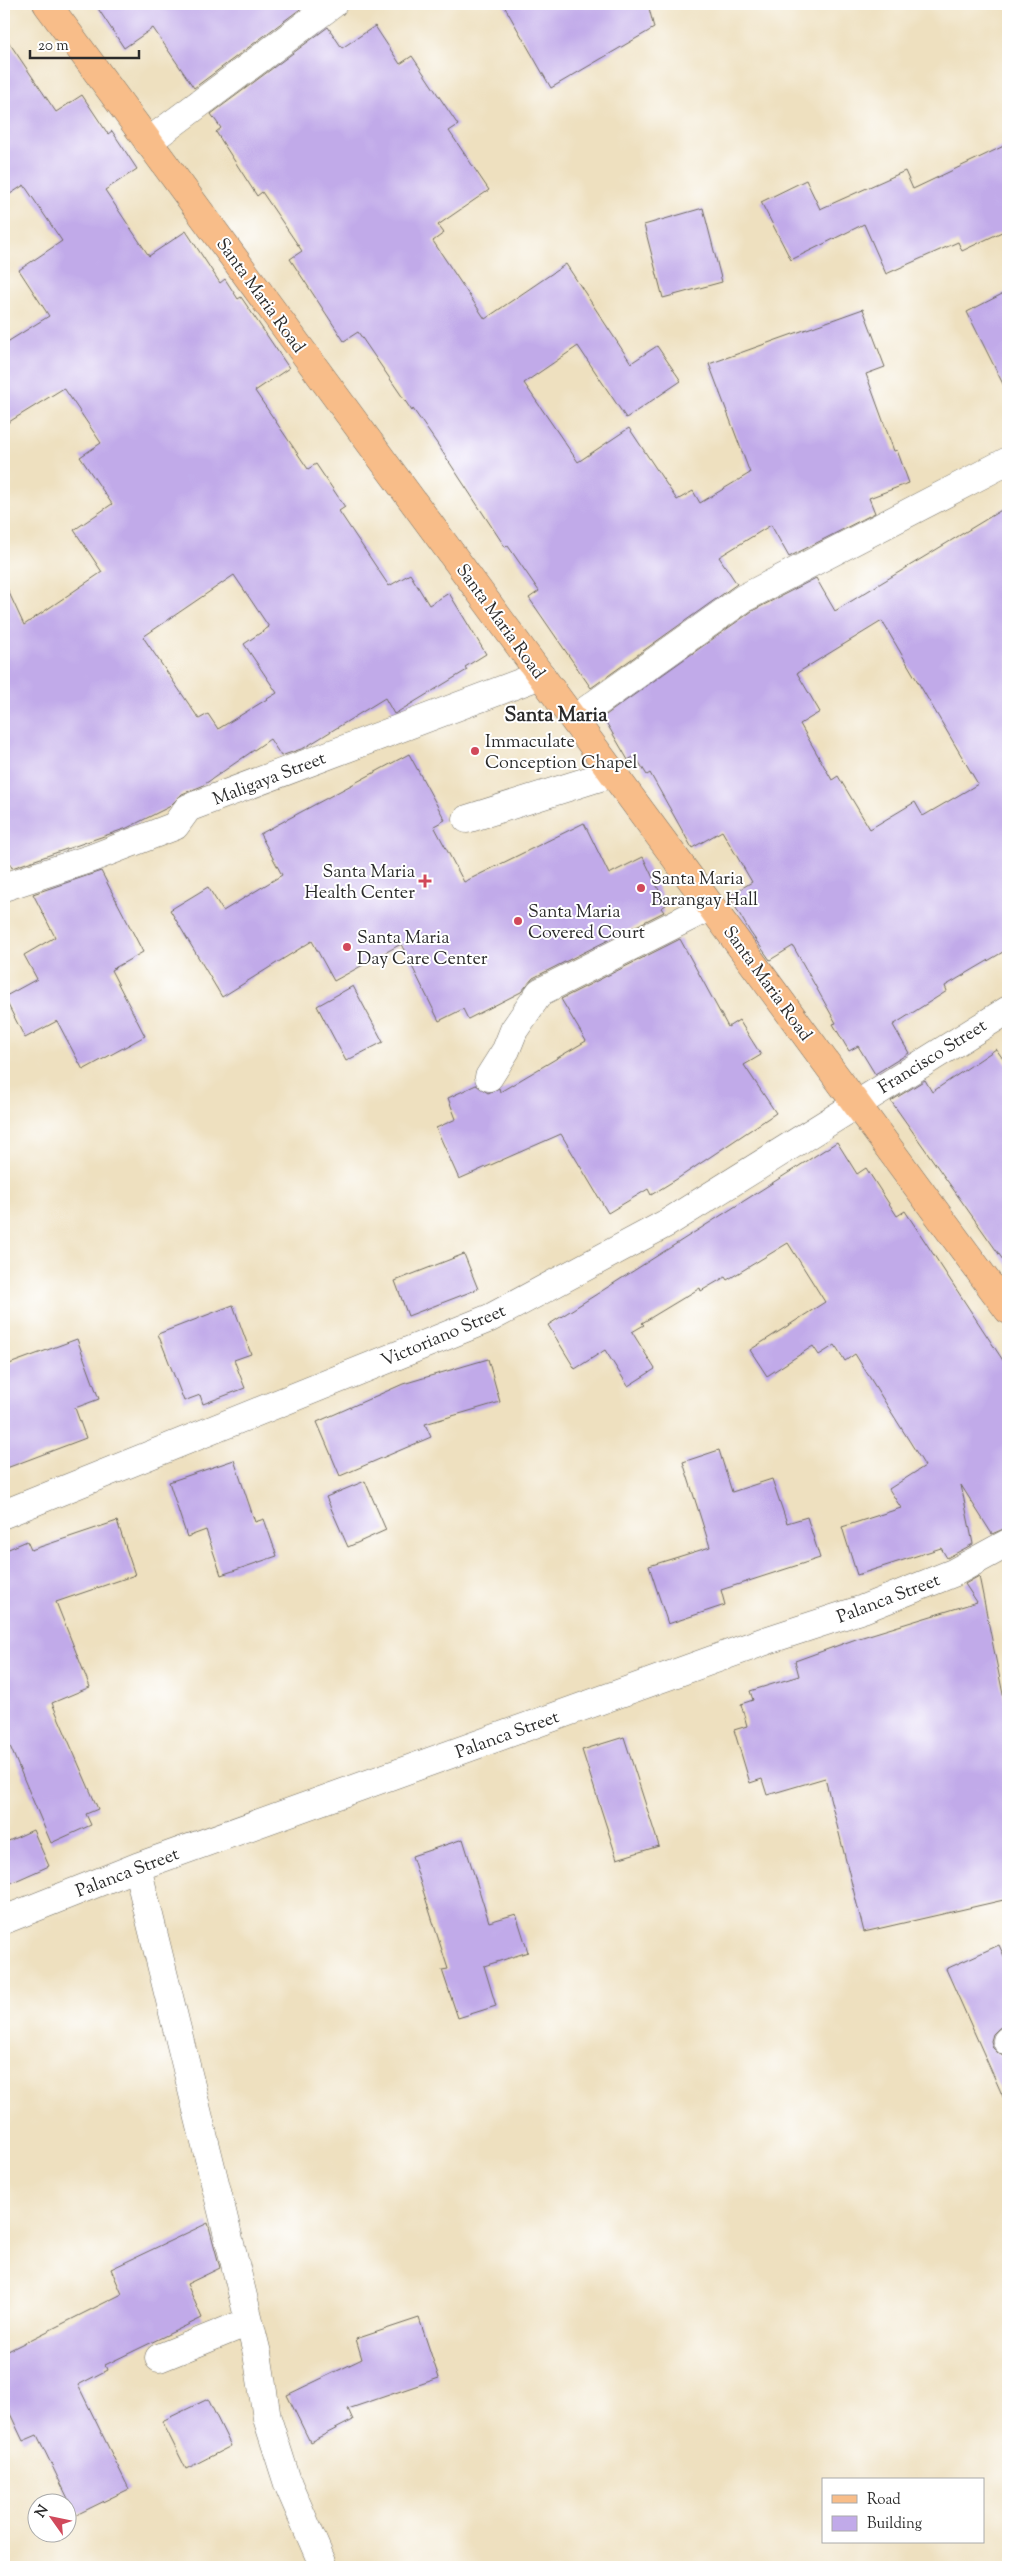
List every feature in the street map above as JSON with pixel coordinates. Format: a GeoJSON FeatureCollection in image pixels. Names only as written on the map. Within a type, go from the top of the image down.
{"type":"FeatureCollection","features":[{"type":"Feature","properties":{"kind":"main road","name":"Santa Maria Road"},"geometry":{"type":"LineString","coordinates":[[52,6],[148,142],[1008,1310]]}},
{"type":"Feature","properties":{"kind":"street"},"geometry":{"type":"LineString","coordinates":[[148,142],[333,4]]}},
{"type":"Feature","properties":{"kind":"street"},"geometry":{"type":"LineString","coordinates":[[574,719],[744,598],[1008,461]]}},
{"type":"Feature","properties":{"kind":"street","name":"Maligaya Street"},"geometry":{"type":"LineString","coordinates":[[4,887],[92,858],[175,826],[188,808],[541,675]]}},
{"type":"Feature","properties":{"kind":"street"},"geometry":{"type":"LineString","coordinates":[[468,819],[613,772]]}},
{"type":"Feature","properties":{"kind":"street"},"geometry":{"type":"LineString","coordinates":[[489,1077],[506,1050],[514,1030],[540,992],[710,906]]}},
{"type":"Feature","properties":{"kind":"street","name":"Francisco Street"},"geometry":{"type":"LineString","coordinates":[[856,1103],[1008,1010]]}},
{"type":"Feature","properties":{"kind":"street","name":"Victoriano Street"},"geometry":{"type":"LineString","coordinates":[[4,1514],[490,1318],[667,1223],[856,1103]]}},
{"type":"Feature","properties":{"kind":"street","name":"Palanca Street"},"geometry":{"type":"LineString","coordinates":[[4,1920],[137,1867],[768,1640],[863,1609],[953,1573],[1008,1543]]}},
{"type":"Feature","properties":{"kind":"street"},"geometry":{"type":"LineString","coordinates":[[137,1867],[256,2353],[266,2418],[288,2484],[324,2567]]}},
{"type":"Feature","properties":{"kind":"street"},"geometry":{"type":"LineString","coordinates":[[160,2358],[248,2322]]}},
{"type":"Feature","properties":{"kind":"building"},"geometry":{"type":"Polygon","coordinates":[[[95,4],[307,4],[194,88],[153,28],[124,48],[95,4]]]}},
{"type":"Feature","properties":{"kind":"building"},"geometry":{"type":"Polygon","coordinates":[[[503,4],[648,4],[654,28],[551,88],[503,4]]]}},
{"type":"Feature","properties":{"kind":"building"},"geometry":{"type":"Polygon","coordinates":[[[375,26],[400,64],[412,56],[458,125],[449,131],[489,190],[438,225],[444,233],[433,241],[485,319],[566,264],[631,363],[657,346],[681,381],[626,418],[578,346],[524,383],[578,462],[629,428],[677,500],[693,491],[700,503],[750,473],[709,364],[863,309],[885,367],[866,374],[894,451],[897,450],[909,483],[869,498],[875,513],[789,557],[771,525],[719,557],[737,584],[591,688],[529,598],[539,591],[508,546],[505,547],[436,442],[413,409],[412,411],[358,332],[344,341],[290,259],[302,251],[262,192],[257,196],[216,132],[221,128],[211,114],[328,27],[342,48],[375,26]]]}},
{"type":"Feature","properties":{"kind":"building"},"geometry":{"type":"Polygon","coordinates":[[[4,35],[56,112],[82,95],[108,134],[112,131],[137,169],[105,190],[149,256],[186,231],[220,283],[225,279],[238,299],[241,297],[289,368],[255,391],[308,469],[316,464],[345,507],[339,511],[389,586],[410,574],[429,605],[449,593],[486,654],[465,667],[467,670],[394,714],[385,698],[304,748],[281,756],[270,739],[202,786],[182,794],[169,807],[127,828],[12,868],[4,851],[4,582],[24,625],[102,572],[74,530],[112,504],[80,457],[101,443],[64,388],[4,425],[4,344],[49,316],[19,270],[62,241],[24,185],[4,198],[4,35]],[[234,575],[143,637],[199,719],[208,714],[218,729],[277,693],[244,644],[269,627],[234,575]]]}},
{"type":"Feature","properties":{"kind":"building"},"geometry":{"type":"Polygon","coordinates":[[[1008,144],[1008,229],[962,251],[958,242],[886,274],[864,224],[791,260],[761,202],[806,180],[820,209],[905,171],[913,189],[1008,144]]]}},
{"type":"Feature","properties":{"kind":"building"},"geometry":{"type":"Polygon","coordinates":[[[703,208],[722,282],[663,298],[644,225],[703,208]]]}},
{"type":"Feature","properties":{"kind":"building"},"geometry":{"type":"Polygon","coordinates":[[[1008,291],[1008,394],[967,312],[1008,291]]]}},
{"type":"Feature","properties":{"kind":"building"},"geometry":{"type":"Polygon","coordinates":[[[1008,506],[1008,949],[945,986],[947,991],[893,1025],[909,1053],[875,1074],[858,1046],[849,1051],[833,1024],[836,1023],[793,946],[770,960],[750,932],[729,896],[752,882],[722,831],[692,848],[650,773],[647,775],[635,756],[628,760],[603,717],[752,611],[816,578],[835,611],[1008,506]],[[882,621],[797,673],[820,712],[800,724],[832,780],[838,776],[870,829],[915,802],[923,816],[978,784],[882,621]]]}},
{"type":"Feature","properties":{"kind":"building"},"geometry":{"type":"Polygon","coordinates":[[[409,754],[445,820],[434,826],[464,882],[584,823],[609,874],[643,857],[666,905],[661,908],[664,912],[533,978],[521,992],[468,1019],[463,1009],[439,1021],[401,944],[334,981],[312,941],[222,997],[170,910],[208,887],[223,911],[282,875],[260,834],[409,754]]]}},
{"type":"Feature","properties":{"kind":"building"},"geometry":{"type":"Polygon","coordinates":[[[101,871],[143,952],[111,970],[145,1036],[83,1070],[57,1021],[25,1038],[4,997],[37,979],[24,955],[55,937],[33,894],[101,871]]]}},
{"type":"Feature","properties":{"kind":"building"},"geometry":{"type":"Polygon","coordinates":[[[680,939],[728,1027],[739,1020],[761,1055],[744,1065],[776,1113],[651,1195],[648,1189],[608,1213],[561,1134],[459,1179],[436,1128],[456,1119],[448,1098],[476,1085],[488,1093],[499,1088],[500,1092],[586,1041],[561,999],[680,939]]]}},
{"type":"Feature","properties":{"kind":"building"},"geometry":{"type":"Polygon","coordinates":[[[353,986],[383,1042],[346,1061],[317,1006],[353,986]]]}},
{"type":"Feature","properties":{"kind":"building"},"geometry":{"type":"Polygon","coordinates":[[[996,1049],[1008,1066],[1008,1267],[891,1101],[925,1080],[932,1092],[996,1049]]]}},
{"type":"Feature","properties":{"kind":"building"},"geometry":{"type":"Polygon","coordinates":[[[837,1142],[857,1174],[866,1168],[897,1216],[905,1211],[1008,1368],[1008,1527],[992,1534],[961,1485],[973,1544],[947,1558],[941,1548],[857,1575],[842,1527],[901,1508],[889,1489],[925,1466],[855,1354],[845,1361],[835,1345],[819,1355],[813,1346],[767,1376],[750,1350],[825,1302],[788,1243],[727,1280],[725,1277],[701,1291],[700,1288],[642,1323],[644,1325],[632,1332],[655,1369],[628,1386],[605,1350],[575,1369],[548,1325],[837,1142]]]}},
{"type":"Feature","properties":{"kind":"building"},"geometry":{"type":"Polygon","coordinates":[[[464,1254],[478,1289],[408,1316],[395,1281],[464,1254]]]}},
{"type":"Feature","properties":{"kind":"building"},"geometry":{"type":"Polygon","coordinates":[[[233,1305],[251,1354],[234,1360],[245,1388],[203,1404],[200,1395],[184,1401],[158,1334],[233,1305]]]}},
{"type":"Feature","properties":{"kind":"building"},"geometry":{"type":"Polygon","coordinates":[[[77,1339],[99,1399],[75,1408],[86,1438],[4,1469],[4,1366],[77,1339]]]}},
{"type":"Feature","properties":{"kind":"building"},"geometry":{"type":"Polygon","coordinates":[[[488,1359],[500,1402],[425,1424],[431,1437],[340,1476],[317,1422],[403,1384],[488,1359]]]}},
{"type":"Feature","properties":{"kind":"building"},"geometry":{"type":"Polygon","coordinates":[[[719,1450],[732,1492],[772,1479],[787,1523],[807,1517],[820,1558],[721,1590],[725,1605],[668,1624],[649,1566],[710,1547],[683,1462],[719,1450]]]}},
{"type":"Feature","properties":{"kind":"building"},"geometry":{"type":"Polygon","coordinates":[[[234,1460],[255,1522],[264,1519],[277,1556],[221,1575],[206,1530],[187,1537],[169,1482],[234,1460]]]}},
{"type":"Feature","properties":{"kind":"building"},"geometry":{"type":"Polygon","coordinates":[[[365,1481],[386,1530],[348,1547],[326,1497],[365,1481]]]}},
{"type":"Feature","properties":{"kind":"building"},"geometry":{"type":"Polygon","coordinates":[[[117,1521],[135,1575],[56,1602],[90,1687],[52,1703],[98,1809],[86,1814],[91,1825],[51,1843],[4,1732],[4,1551],[27,1541],[31,1550],[117,1521]]]}},
{"type":"Feature","properties":{"kind":"building"},"geometry":{"type":"Polygon","coordinates":[[[979,1576],[1008,1719],[1008,1899],[864,1932],[825,1778],[767,1795],[762,1779],[750,1783],[734,1730],[747,1726],[741,1704],[753,1700],[750,1691],[799,1676],[795,1661],[856,1639],[977,1602],[965,1584],[979,1576]]]}},
{"type":"Feature","properties":{"kind":"building"},"geometry":{"type":"Polygon","coordinates":[[[624,1737],[659,1846],[617,1859],[582,1750],[624,1737]]]}},
{"type":"Feature","properties":{"kind":"building"},"geometry":{"type":"Polygon","coordinates":[[[33,1830],[49,1866],[4,1886],[4,1843],[33,1830]]]}},
{"type":"Feature","properties":{"kind":"building"},"geometry":{"type":"Polygon","coordinates":[[[463,1839],[489,1922],[516,1914],[528,1952],[484,1966],[496,2006],[458,2018],[442,1970],[448,1969],[412,1856],[463,1839]]]}},
{"type":"Feature","properties":{"kind":"building"},"geometry":{"type":"Polygon","coordinates":[[[999,1945],[1008,1965],[1008,2025],[999,2028],[993,2034],[991,2041],[993,2048],[999,2054],[1008,2057],[1008,2108],[946,1969],[999,1945]]]}},
{"type":"Feature","properties":{"kind":"building"},"geometry":{"type":"Polygon","coordinates":[[[208,2223],[220,2268],[187,2284],[202,2318],[105,2365],[107,2370],[78,2385],[129,2489],[78,2514],[78,2494],[66,2494],[37,2435],[23,2441],[4,2401],[4,2353],[122,2294],[111,2269],[208,2223]]]}},
{"type":"Feature","properties":{"kind":"building"},"geometry":{"type":"Polygon","coordinates":[[[419,2318],[439,2378],[348,2409],[353,2420],[310,2442],[287,2395],[362,2359],[356,2339],[419,2318]]]}},
{"type":"Feature","properties":{"kind":"building"},"geometry":{"type":"Polygon","coordinates":[[[208,2399],[231,2446],[186,2469],[162,2421],[208,2399]]]}},
{"type":"Feature","properties":{"kind":"place","name":"Immaculate Conception Chapel"},"geometry":{"type":"Point","coordinates":[475,751]}},
{"type":"Feature","properties":{"kind":"place","name":"Santa Maria Health Center"},"geometry":{"type":"Point","coordinates":[425,881]}},
{"type":"Feature","properties":{"kind":"place","name":"Santa Maria Barangay Hall"},"geometry":{"type":"Point","coordinates":[641,888]}},
{"type":"Feature","properties":{"kind":"place","name":"Santa Maria Covered Court"},"geometry":{"type":"Point","coordinates":[518,921]}},
{"type":"Feature","properties":{"kind":"place","name":"Santa Maria Day Care Center"},"geometry":{"type":"Point","coordinates":[347,947]}},
{"type":"Feature","properties":{"kind":"district","name":"Santa Maria"},"geometry":{"type":"Point","coordinates":[556,714]}}]}
